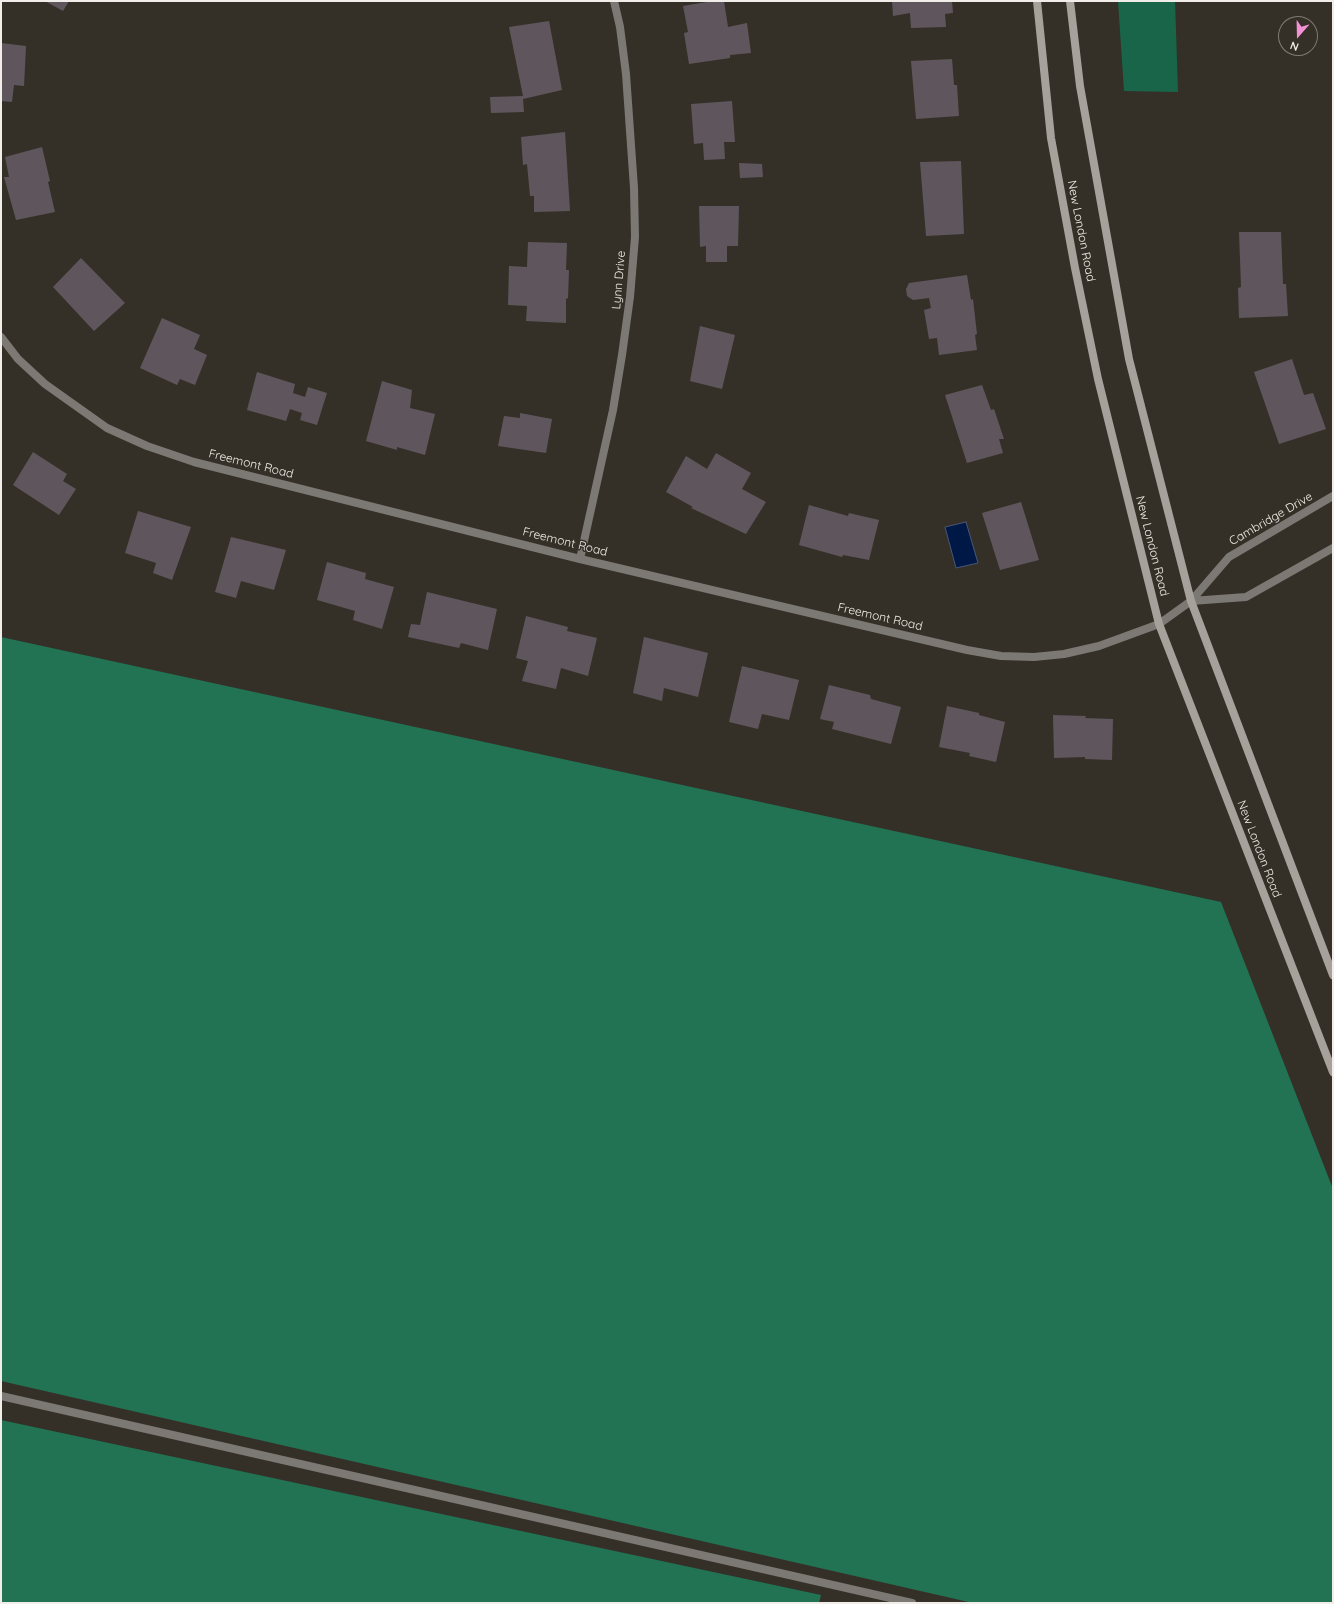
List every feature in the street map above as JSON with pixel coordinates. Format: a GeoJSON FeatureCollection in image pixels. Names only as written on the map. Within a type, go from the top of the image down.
{"type":"FeatureCollection","features":[{"type":"Feature","properties":{"kind":"main road","name":"New London Road"},"geometry":{"type":"LineString","coordinates":[[1037,1],[1051,138],[1075,268],[1098,380],[1159,624],[1333,1072]]}},
{"type":"Feature","properties":{"kind":"main road","name":"New London Road"},"geometry":{"type":"LineString","coordinates":[[1070,1],[1080,86],[1129,359],[1191,601],[1333,975]]}},
{"type":"Feature","properties":{"kind":"street","name":"Lynn Drive"},"geometry":{"type":"LineString","coordinates":[[580,559],[613,410],[630,297],[635,237],[634,188],[626,74],[620,27],[614,1]]}},
{"type":"Feature","properties":{"kind":"street","name":"Freemont Road"},"geometry":{"type":"LineString","coordinates":[[1,337],[18,359],[40,379],[77,408],[107,428],[147,446],[194,462],[580,559],[968,650],[1001,656],[1034,657],[1064,654],[1099,646],[1159,624]]}},
{"type":"Feature","properties":{"kind":"street","name":"Cambridge Drive"},"geometry":{"type":"LineString","coordinates":[[1159,624],[1191,601],[1229,557],[1333,496]]}},
{"type":"Feature","properties":{"kind":"street"},"geometry":{"type":"LineString","coordinates":[[1191,601],[1246,597],[1333,548]]}},
{"type":"Feature","properties":{"kind":"street"},"geometry":{"type":"LineString","coordinates":[[1,1396],[912,1603]]}},
{"type":"Feature","properties":{"kind":"green space"},"geometry":{"type":"Polygon","coordinates":[[[1118,1],[1175,1],[1178,92],[1124,91],[1118,1]]]}},
{"type":"Feature","properties":{"kind":"green space"},"geometry":{"type":"Polygon","coordinates":[[[1,637],[1221,902],[1333,1189],[1333,1603],[973,1603],[1,1381],[1,637]]]}},
{"type":"Feature","properties":{"kind":"green space"},"geometry":{"type":"Polygon","coordinates":[[[1,1420],[821,1595],[819,1603],[1,1603],[1,1420]]]}},
{"type":"Feature","properties":{"kind":"water"},"geometry":{"type":"Polygon","coordinates":[[[966,522],[978,563],[956,568],[945,527],[966,522]]]}},
{"type":"Feature","properties":{"kind":"building"},"geometry":{"type":"Polygon","coordinates":[[[45,1],[69,1],[63,11],[45,1]]]}},
{"type":"Feature","properties":{"kind":"building"},"geometry":{"type":"Polygon","coordinates":[[[713,1],[724,1],[728,27],[747,23],[751,53],[730,55],[730,58],[689,64],[684,33],[688,32],[683,6],[713,1]]]}},
{"type":"Feature","properties":{"kind":"building"},"geometry":{"type":"Polygon","coordinates":[[[892,1],[952,1],[953,13],[945,14],[946,27],[911,28],[910,13],[893,16],[892,1]]]}},
{"type":"Feature","properties":{"kind":"building"},"geometry":{"type":"Polygon","coordinates":[[[549,21],[562,90],[523,99],[524,112],[491,113],[490,97],[523,96],[509,27],[549,21]]]}},
{"type":"Feature","properties":{"kind":"building"},"geometry":{"type":"Polygon","coordinates":[[[1,43],[26,46],[24,86],[14,85],[12,102],[1,101],[1,43]]]}},
{"type":"Feature","properties":{"kind":"building"},"geometry":{"type":"Polygon","coordinates":[[[952,59],[954,85],[957,85],[959,116],[916,119],[911,61],[952,59]]]}},
{"type":"Feature","properties":{"kind":"building"},"geometry":{"type":"Polygon","coordinates":[[[732,101],[735,142],[724,142],[725,159],[704,160],[703,143],[694,144],[691,104],[732,101]]]}},
{"type":"Feature","properties":{"kind":"building"},"geometry":{"type":"Polygon","coordinates":[[[565,132],[570,211],[534,212],[534,196],[530,196],[527,164],[523,165],[521,137],[565,132]]]}},
{"type":"Feature","properties":{"kind":"building"},"geometry":{"type":"Polygon","coordinates":[[[42,147],[55,212],[16,220],[4,177],[9,177],[5,157],[42,147]]]}},
{"type":"Feature","properties":{"kind":"building"},"geometry":{"type":"Polygon","coordinates":[[[961,161],[964,234],[926,236],[920,162],[961,161]]]}},
{"type":"Feature","properties":{"kind":"building"},"geometry":{"type":"Polygon","coordinates":[[[739,163],[762,164],[763,177],[740,178],[739,163]]]}},
{"type":"Feature","properties":{"kind":"building"},"geometry":{"type":"Polygon","coordinates":[[[699,206],[739,206],[738,246],[727,246],[727,262],[706,262],[706,246],[700,247],[699,206]]]}},
{"type":"Feature","properties":{"kind":"building"},"geometry":{"type":"Polygon","coordinates":[[[1239,232],[1281,232],[1283,284],[1286,284],[1288,316],[1239,318],[1238,288],[1241,287],[1239,232]]]}},
{"type":"Feature","properties":{"kind":"building"},"geometry":{"type":"Polygon","coordinates":[[[528,242],[567,243],[566,270],[569,270],[568,298],[566,299],[566,323],[526,321],[527,306],[508,305],[509,266],[527,267],[528,242]]]}},
{"type":"Feature","properties":{"kind":"building"},"geometry":{"type":"Polygon","coordinates":[[[81,258],[125,303],[94,331],[53,287],[81,258]]]}},
{"type":"Feature","properties":{"kind":"building"},"geometry":{"type":"Polygon","coordinates":[[[967,275],[971,300],[973,299],[977,334],[975,335],[977,350],[939,355],[937,338],[929,339],[924,310],[931,308],[929,298],[913,300],[907,296],[906,289],[909,283],[967,275]]]}},
{"type":"Feature","properties":{"kind":"building"},"geometry":{"type":"Polygon","coordinates":[[[162,318],[200,335],[194,349],[207,355],[195,385],[180,379],[177,385],[140,368],[162,318]]]}},
{"type":"Feature","properties":{"kind":"building"},"geometry":{"type":"Polygon","coordinates":[[[700,326],[735,335],[722,389],[690,381],[700,326]]]}},
{"type":"Feature","properties":{"kind":"building"},"geometry":{"type":"Polygon","coordinates":[[[1292,359],[1304,395],[1313,393],[1326,429],[1279,444],[1254,372],[1292,359]]]}},
{"type":"Feature","properties":{"kind":"building"},"geometry":{"type":"Polygon","coordinates":[[[257,372],[295,384],[293,393],[305,397],[308,387],[327,393],[317,425],[300,420],[302,413],[290,409],[286,421],[247,410],[257,372]]]}},
{"type":"Feature","properties":{"kind":"building"},"geometry":{"type":"Polygon","coordinates":[[[382,381],[412,390],[410,408],[435,414],[425,455],[397,447],[397,450],[366,441],[382,381]]]}},
{"type":"Feature","properties":{"kind":"building"},"geometry":{"type":"Polygon","coordinates":[[[982,385],[991,410],[994,409],[1004,439],[999,439],[1003,453],[967,463],[945,395],[982,385]]]}},
{"type":"Feature","properties":{"kind":"building"},"geometry":{"type":"Polygon","coordinates":[[[520,413],[552,419],[546,453],[498,446],[504,416],[520,418],[520,413]]]}},
{"type":"Feature","properties":{"kind":"building"},"geometry":{"type":"Polygon","coordinates":[[[33,452],[67,474],[63,481],[76,489],[59,515],[13,485],[33,452]]]}},
{"type":"Feature","properties":{"kind":"building"},"geometry":{"type":"Polygon","coordinates":[[[716,453],[751,473],[742,489],[766,502],[746,534],[691,508],[693,507],[666,492],[686,456],[707,469],[716,453]]]}},
{"type":"Feature","properties":{"kind":"building"},"geometry":{"type":"Polygon","coordinates":[[[1021,502],[1039,560],[1000,570],[982,513],[1021,502]]]}},
{"type":"Feature","properties":{"kind":"building"},"geometry":{"type":"Polygon","coordinates":[[[809,505],[848,516],[849,513],[879,520],[869,560],[843,555],[842,557],[799,545],[809,505]]]}},
{"type":"Feature","properties":{"kind":"building"},"geometry":{"type":"Polygon","coordinates":[[[138,511],[191,527],[172,580],[153,573],[156,563],[125,553],[138,511]]]}},
{"type":"Feature","properties":{"kind":"building"},"geometry":{"type":"Polygon","coordinates":[[[231,537],[286,550],[274,590],[241,581],[236,598],[215,592],[231,537]]]}},
{"type":"Feature","properties":{"kind":"building"},"geometry":{"type":"Polygon","coordinates":[[[327,562],[366,573],[365,579],[394,587],[382,629],[353,620],[355,611],[317,600],[327,562]]]}},
{"type":"Feature","properties":{"kind":"building"},"geometry":{"type":"Polygon","coordinates":[[[427,592],[497,609],[488,650],[461,643],[459,648],[408,637],[411,624],[420,625],[427,592]]]}},
{"type":"Feature","properties":{"kind":"building"},"geometry":{"type":"Polygon","coordinates":[[[526,616],[568,627],[567,631],[597,638],[588,676],[561,668],[556,689],[522,681],[528,661],[516,658],[526,616]]]}},
{"type":"Feature","properties":{"kind":"building"},"geometry":{"type":"Polygon","coordinates":[[[644,637],[708,653],[698,697],[664,688],[662,701],[633,693],[644,637]]]}},
{"type":"Feature","properties":{"kind":"building"},"geometry":{"type":"Polygon","coordinates":[[[742,666],[799,680],[789,720],[762,714],[758,729],[729,722],[742,666]]]}},
{"type":"Feature","properties":{"kind":"building"},"geometry":{"type":"Polygon","coordinates":[[[829,685],[870,695],[871,699],[901,707],[891,744],[832,729],[834,722],[820,719],[829,685]]]}},
{"type":"Feature","properties":{"kind":"building"},"geometry":{"type":"Polygon","coordinates":[[[947,706],[979,713],[979,715],[1005,722],[996,762],[969,756],[970,753],[939,747],[947,706]]]}},
{"type":"Feature","properties":{"kind":"building"},"geometry":{"type":"Polygon","coordinates":[[[1053,715],[1113,719],[1112,760],[1085,759],[1085,757],[1054,758],[1053,715]]]}}]}
